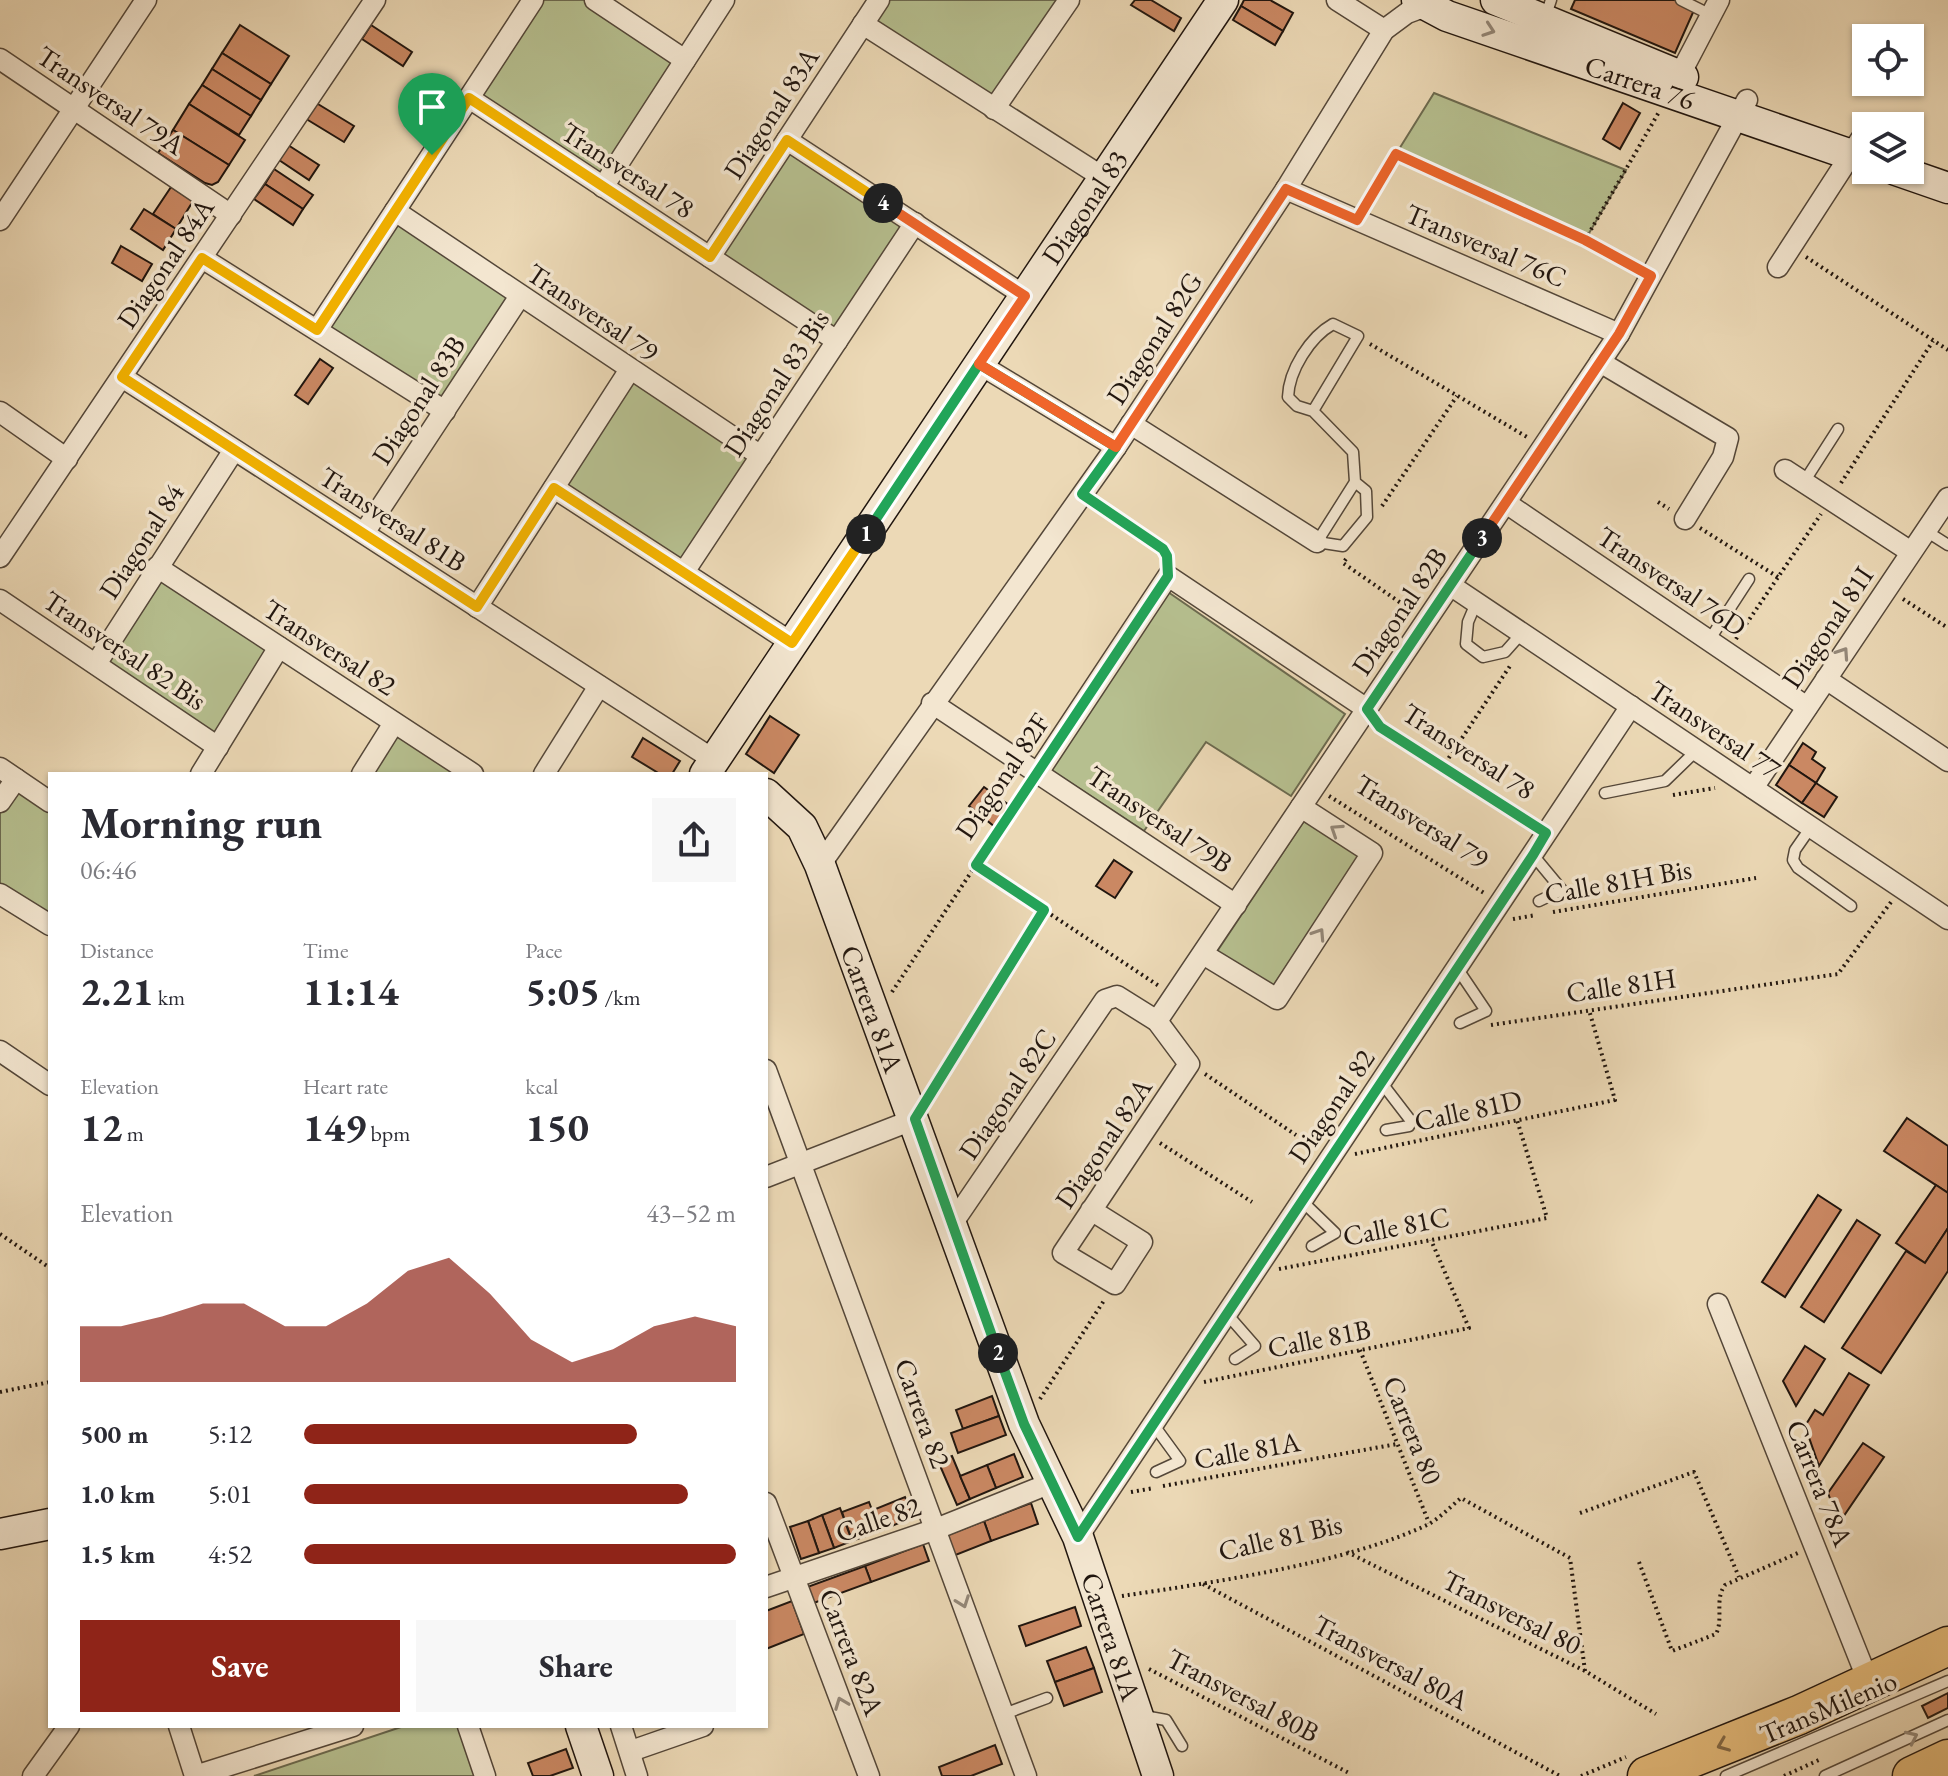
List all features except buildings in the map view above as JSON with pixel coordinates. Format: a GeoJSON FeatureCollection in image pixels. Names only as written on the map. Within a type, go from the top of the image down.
{"type":"FeatureCollection","features":[{"type":"Feature","properties":{"kind":"highway"},"geometry":{"type":"LineString","coordinates":[[1647,1776],[1869,1683],[1948,1646]]}},
{"type":"Feature","properties":{"kind":"street"},"geometry":{"type":"LineString","coordinates":[[0,220],[146,0]]}},
{"type":"Feature","properties":{"kind":"street","name":"Diagonal 84A"},"geometry":{"type":"LineString","coordinates":[[0,557],[375,0]]}},
{"type":"Feature","properties":{"kind":"street"},"geometry":{"type":"LineString","coordinates":[[317,330],[533,0]]}},
{"type":"Feature","properties":{"kind":"street"},"geometry":{"type":"LineString","coordinates":[[595,0],[685,60]]}},
{"type":"Feature","properties":{"kind":"street"},"geometry":{"type":"LineString","coordinates":[[603,187],[724,0]]}},
{"type":"Feature","properties":{"kind":"street","name":"Diagonal 83A"},"geometry":{"type":"LineString","coordinates":[[710,257],[879,0]]}},
{"type":"Feature","properties":{"kind":"street"},"geometry":{"type":"LineString","coordinates":[[994,109],[1069,0]]}},
{"type":"Feature","properties":{"kind":"street","name":"Diagonal 83"},"geometry":{"type":"LineString","coordinates":[[718,769],[792,643],[1223,0]]}},
{"type":"Feature","properties":{"kind":"street"},"geometry":{"type":"LineString","coordinates":[[1337,0],[1384,30]]}},
{"type":"Feature","properties":{"kind":"street","name":"Carrera 76"},"geometry":{"type":"LineString","coordinates":[[1496,0],[1548,10],[1671,91]]}},
{"type":"Feature","properties":{"kind":"street","name":"Diagonal 82G"},"geometry":{"type":"LineString","coordinates":[[820,865],[1116,447],[1286,189],[1384,30],[1421,3]]}},
{"type":"Feature","properties":{"kind":"street","name":"Carrera 76"},"geometry":{"type":"LineString","coordinates":[[1421,3],[1671,91],[1743,108],[1852,145]]}},
{"type":"Feature","properties":{"kind":"street"},"geometry":{"type":"LineString","coordinates":[[1671,91],[1715,7]]}},
{"type":"Feature","properties":{"kind":"street"},"geometry":{"type":"LineString","coordinates":[[863,24],[1104,178]]}},
{"type":"Feature","properties":{"kind":"street","name":"Transversal 79A"},"geometry":{"type":"LineString","coordinates":[[0,59],[231,215]]}},
{"type":"Feature","properties":{"kind":"street","name":"Transversal 78"},"geometry":{"type":"LineString","coordinates":[[469,98],[837,341]]}},
{"type":"Feature","properties":{"kind":"street","name":"Diagonal 82B"},"geometry":{"type":"LineString","coordinates":[[1157,1021],[1619,334],[1743,108]]}},
{"type":"Feature","properties":{"kind":"street"},"geometry":{"type":"LineString","coordinates":[[787,140],[1025,296]]}},
{"type":"Feature","properties":{"kind":"street"},"geometry":{"type":"LineString","coordinates":[[1778,267],[1852,161]]}},
{"type":"Feature","properties":{"kind":"street"},"geometry":{"type":"LineString","coordinates":[[1924,161],[1948,168]]}},
{"type":"Feature","properties":{"kind":"street"},"geometry":{"type":"LineString","coordinates":[[1924,180],[1948,188]]}},
{"type":"Feature","properties":{"kind":"street","name":"Transversal 76C"},"geometry":{"type":"LineString","coordinates":[[1286,189],[1619,334]]}},
{"type":"Feature","properties":{"kind":"street","name":"Transversal 79"},"geometry":{"type":"LineString","coordinates":[[395,211],[629,371],[761,456]]}},
{"type":"Feature","properties":{"kind":"street","name":"Diagonal 83 Bis"},"geometry":{"type":"LineString","coordinates":[[684,572],[915,223]]}},
{"type":"Feature","properties":{"kind":"street"},"geometry":{"type":"LineString","coordinates":[[202,258],[445,411]]}},
{"type":"Feature","properties":{"kind":"street","name":"Diagonal 83B"},"geometry":{"type":"LineString","coordinates":[[364,533],[520,296]]}},
{"type":"Feature","properties":{"kind":"street"},"geometry":{"type":"LineString","coordinates":[[1600,362],[1728,438],[1723,457],[1685,519]]}},
{"type":"Feature","properties":{"kind":"street"},"geometry":{"type":"LineString","coordinates":[[979,364],[1116,447]]}},
{"type":"Feature","properties":{"kind":"street"},"geometry":{"type":"LineString","coordinates":[[477,607],[629,371]]}},
{"type":"Feature","properties":{"kind":"street","name":"Transversal 81B"},"geometry":{"type":"LineString","coordinates":[[122,377],[599,686],[718,769]]}},
{"type":"Feature","properties":{"kind":"street"},"geometry":{"type":"LineString","coordinates":[[0,412],[67,459]]}},
{"type":"Feature","properties":{"kind":"street"},"geometry":{"type":"LineString","coordinates":[[1131,424],[1317,542]]}},
{"type":"Feature","properties":{"kind":"street","name":"Diagonal 84"},"geometry":{"type":"LineString","coordinates":[[96,664],[234,450]]}},
{"type":"Feature","properties":{"kind":"street"},"geometry":{"type":"LineString","coordinates":[[1785,470],[1911,552]]}},
{"type":"Feature","properties":{"kind":"street"},"geometry":{"type":"LineString","coordinates":[[554,488],[792,643]]}},
{"type":"Feature","properties":{"kind":"street","name":"Diagonal 81I"},"geometry":{"type":"LineString","coordinates":[[1753,788],[1948,498]]}},
{"type":"Feature","properties":{"kind":"street","name":"Transversal 76D"},"geometry":{"type":"LineString","coordinates":[[1506,503],[1807,707]]}},
{"type":"Feature","properties":{"kind":"street","name":"Transversal 82"},"geometry":{"type":"LineString","coordinates":[[157,567],[470,772]]}},
{"type":"Feature","properties":{"kind":"street","name":"Transversal 78"},"geometry":{"type":"LineString","coordinates":[[1168,576],[1367,709]]}},
{"type":"Feature","properties":{"kind":"street","name":"Diagonal 82F"},"geometry":{"type":"LineString","coordinates":[[1039,771],[1168,576]]}},
{"type":"Feature","properties":{"kind":"street","name":"Transversal 77"},"geometry":{"type":"LineString","coordinates":[[1450,585],[1948,919]]}},
{"type":"Feature","properties":{"kind":"street","name":"Transversal 82 Bis"},"geometry":{"type":"LineString","coordinates":[[0,600],[218,747]]}},
{"type":"Feature","properties":{"kind":"street"},"geometry":{"type":"LineString","coordinates":[[202,772],[279,647]]}},
{"type":"Feature","properties":{"kind":"street"},"geometry":{"type":"LineString","coordinates":[[1826,679],[1948,761]]}},
{"type":"Feature","properties":{"kind":"street"},"geometry":{"type":"LineString","coordinates":[[545,772],[599,686]]}},
{"type":"Feature","properties":{"kind":"street","name":"Transversal 79B"},"geometry":{"type":"LineString","coordinates":[[932,703],[1039,771],[1236,905]]}},
{"type":"Feature","properties":{"kind":"street","name":"Diagonal 82"},"geometry":{"type":"LineString","coordinates":[[1078,1537],[1631,706]]}},
{"type":"Feature","properties":{"kind":"street"},"geometry":{"type":"LineString","coordinates":[[363,772],[394,723]]}},
{"type":"Feature","properties":{"kind":"street"},"geometry":{"type":"LineString","coordinates":[[0,802],[8,773],[48,801]]}},
{"type":"Feature","properties":{"kind":"street","name":"Carrera 81A"},"geometry":{"type":"LineString","coordinates":[[768,796],[802,827],[820,865],[1024,1424],[1078,1537],[1158,1776]]}},
{"type":"Feature","properties":{"kind":"street","name":"Transversal 79"},"geometry":{"type":"LineString","coordinates":[[1203,954],[1277,999],[1372,853],[1301,807]]}},
{"type":"Feature","properties":{"kind":"street"},"geometry":{"type":"LineString","coordinates":[[0,894],[48,924]]}},
{"type":"Feature","properties":{"kind":"street","name":"Diagonal 82C"},"geometry":{"type":"LineString","coordinates":[[952,1224],[1105,1000],[1117,996],[1157,1021]]}},
{"type":"Feature","properties":{"kind":"street"},"geometry":{"type":"LineString","coordinates":[[1157,1021],[1189,1064]]}},
{"type":"Feature","properties":{"kind":"street"},"geometry":{"type":"LineString","coordinates":[[1,1055],[48,1084]]}},
{"type":"Feature","properties":{"kind":"street","name":"Diagonal 82A"},"geometry":{"type":"LineString","coordinates":[[1115,1284],[1063,1253],[1189,1064]]}},
{"type":"Feature","properties":{"kind":"street","name":"Carrera 82"},"geometry":{"type":"LineString","coordinates":[[768,1075],[1026,1776]]}},
{"type":"Feature","properties":{"kind":"street"},"geometry":{"type":"LineString","coordinates":[[768,1176],[915,1119]]}},
{"type":"Feature","properties":{"kind":"street"},"geometry":{"type":"LineString","coordinates":[[1091,1210],[1142,1242],[1115,1284]]}},
{"type":"Feature","properties":{"kind":"street","name":"Carrera 78A"},"geometry":{"type":"LineString","coordinates":[[1718,1304],[1869,1683]]}},
{"type":"Feature","properties":{"kind":"street","name":"Calle 82"},"geometry":{"type":"LineString","coordinates":[[768,1586],[936,1529],[1051,1483]]}},
{"type":"Feature","properties":{"kind":"street","name":"Carrera 82A"},"geometry":{"type":"LineString","coordinates":[[768,1508],[869,1776]]}},
{"type":"Feature","properties":{"kind":"street"},"geometry":{"type":"LineString","coordinates":[[0,1534],[48,1524]]}},
{"type":"Feature","properties":{"kind":"street"},"geometry":{"type":"LineString","coordinates":[[33,1776],[68,1728]]}},
{"type":"Feature","properties":{"kind":"street"},"geometry":{"type":"LineString","coordinates":[[180,1728],[195,1776],[347,1728]]}},
{"type":"Feature","properties":{"kind":"street"},"geometry":{"type":"LineString","coordinates":[[469,1728],[485,1776]]}},
{"type":"Feature","properties":{"kind":"street"},"geometry":{"type":"LineString","coordinates":[[582,1728],[598,1776]]}},
{"type":"Feature","properties":{"kind":"street"},"geometry":{"type":"LineString","coordinates":[[622,1728],[637,1776]]}},
{"type":"Feature","properties":{"kind":"street"},"geometry":{"type":"LineString","coordinates":[[631,1751],[697,1728]]}},
{"type":"Feature","properties":{"kind":"lane"},"geometry":{"type":"LineString","coordinates":[[1681,0],[1715,7]]}},
{"type":"Feature","properties":{"kind":"lane"},"geometry":{"type":"LineString","coordinates":[[1313,411],[1358,336],[1333,324],[1324,329],[1292,372],[1288,397],[1297,406],[1313,411],[1353,452],[1355,482],[1317,542],[1343,546],[1367,517],[1366,491],[1355,482]]}},
{"type":"Feature","properties":{"kind":"lane"},"geometry":{"type":"LineString","coordinates":[[1804,482],[1838,429]]}},
{"type":"Feature","properties":{"kind":"lane"},"geometry":{"type":"LineString","coordinates":[[1926,531],[1948,545]]}},
{"type":"Feature","properties":{"kind":"lane"},"geometry":{"type":"LineString","coordinates":[[1710,639],[1749,579]]}},
{"type":"Feature","properties":{"kind":"lane"},"geometry":{"type":"LineString","coordinates":[[1476,603],[1468,622],[1466,644],[1483,657],[1505,652],[1525,636]]}},
{"type":"Feature","properties":{"kind":"lane"},"geometry":{"type":"LineString","coordinates":[[1605,793],[1665,781],[1697,750]]}},
{"type":"Feature","properties":{"kind":"lane"},"geometry":{"type":"LineString","coordinates":[[1811,827],[1793,860],[1798,868],[1851,906]]}},
{"type":"Feature","properties":{"kind":"lane"},"geometry":{"type":"LineString","coordinates":[[1533,855],[1562,890],[1539,901]]}},
{"type":"Feature","properties":{"kind":"lane"},"geometry":{"type":"LineString","coordinates":[[1457,968],[1486,1011],[1460,1023]]}},
{"type":"Feature","properties":{"kind":"lane"},"geometry":{"type":"LineString","coordinates":[[1381,1082],[1411,1121],[1409,1126],[1386,1130]]}},
{"type":"Feature","properties":{"kind":"lane"},"geometry":{"type":"LineString","coordinates":[[1302,1201],[1335,1233],[1312,1246]]}},
{"type":"Feature","properties":{"kind":"lane"},"geometry":{"type":"LineString","coordinates":[[1227,1314],[1255,1346],[1235,1359]]}},
{"type":"Feature","properties":{"kind":"lane"},"geometry":{"type":"LineString","coordinates":[[1153,1424],[1180,1461],[1156,1472]]}},
{"type":"Feature","properties":{"kind":"lane","name":"TransMilenio"},"geometry":{"type":"LineString","coordinates":[[1726,1776],[1948,1681]]}},
{"type":"Feature","properties":{"kind":"lane"},"geometry":{"type":"LineString","coordinates":[[1004,1714],[1047,1698]]}},
{"type":"Feature","properties":{"kind":"lane"},"geometry":{"type":"LineString","coordinates":[[1139,1715],[1166,1720],[1182,1746]]}},
{"type":"Feature","properties":{"kind":"lane"},"geometry":{"type":"LineString","coordinates":[[1825,1776],[1948,1720]]}},
{"type":"Feature","properties":{"kind":"path"},"geometry":{"type":"LineString","coordinates":[[1585,240],[1671,91]]}},
{"type":"Feature","properties":{"kind":"path"},"geometry":{"type":"LineString","coordinates":[[1357,220],[1396,154],[1585,240],[1651,276]]}},
{"type":"Feature","properties":{"kind":"path"},"geometry":{"type":"LineString","coordinates":[[1791,247],[1948,350]]}},
{"type":"Feature","properties":{"kind":"path"},"geometry":{"type":"LineString","coordinates":[[1358,336],[1544,446]]}},
{"type":"Feature","properties":{"kind":"path"},"geometry":{"type":"LineString","coordinates":[[1378,512],[1457,396]]}},
{"type":"Feature","properties":{"kind":"path"},"geometry":{"type":"LineString","coordinates":[[1082,494],[1163,549],[1167,556],[1168,576]]}},
{"type":"Feature","properties":{"kind":"path"},"geometry":{"type":"LineString","coordinates":[[1658,502],[1778,577]]}},
{"type":"Feature","properties":{"kind":"path"},"geometry":{"type":"LineString","coordinates":[[1352,550],[1343,563],[1426,621]]}},
{"type":"Feature","properties":{"kind":"path"},"geometry":{"type":"LineString","coordinates":[[1886,589],[1948,628]]}},
{"type":"Feature","properties":{"kind":"path"},"geometry":{"type":"LineString","coordinates":[[1442,768],[1525,636]]}},
{"type":"Feature","properties":{"kind":"path","name":"Transversal 78"},"geometry":{"type":"LineString","coordinates":[[1367,709],[1380,727],[1546,833]]}},
{"type":"Feature","properties":{"kind":"path","name":"Diagonal 82F"},"geometry":{"type":"LineString","coordinates":[[890,994],[1039,771]]}},
{"type":"Feature","properties":{"kind":"path","name":"Transversal 79"},"geometry":{"type":"LineString","coordinates":[[1315,787],[1500,903]]}},
{"type":"Feature","properties":{"kind":"path"},"geometry":{"type":"LineString","coordinates":[[976,865],[1174,996]]}},
{"type":"Feature","properties":{"kind":"path","name":"Calle 81H Bis"},"geometry":{"type":"LineString","coordinates":[[1486,923],[1756,878]]}},
{"type":"Feature","properties":{"kind":"path","name":"Calle 81H"},"geometry":{"type":"LineString","coordinates":[[1484,1026],[1838,974],[1901,889]]}},
{"type":"Feature","properties":{"kind":"path"},"geometry":{"type":"LineString","coordinates":[[915,1119],[1044,910]]}},
{"type":"Feature","properties":{"kind":"path","name":"Calle 81D"},"geometry":{"type":"LineString","coordinates":[[1329,1160],[1615,1100],[1589,1010]]}},
{"type":"Feature","properties":{"kind":"path"},"geometry":{"type":"LineString","coordinates":[[1189,1064],[1296,1135]]}},
{"type":"Feature","properties":{"kind":"path","name":"Calle 81C"},"geometry":{"type":"LineString","coordinates":[[1253,1274],[1547,1218],[1517,1120]]}},
{"type":"Feature","properties":{"kind":"path"},"geometry":{"type":"LineString","coordinates":[[1144,1133],[1252,1202]]}},
{"type":"Feature","properties":{"kind":"path"},"geometry":{"type":"LineString","coordinates":[[0,1234],[48,1267]]}},
{"type":"Feature","properties":{"kind":"path","name":"Calle 81B"},"geometry":{"type":"LineString","coordinates":[[1178,1387],[1469,1328],[1431,1239]]}},
{"type":"Feature","properties":{"kind":"path"},"geometry":{"type":"LineString","coordinates":[[1024,1424],[1115,1284]]}},
{"type":"Feature","properties":{"kind":"path","name":"Carrera 80"},"geometry":{"type":"LineString","coordinates":[[1360,1350],[1429,1524]]}},
{"type":"Feature","properties":{"kind":"path"},"geometry":{"type":"LineString","coordinates":[[0,1392],[48,1382]]}},
{"type":"Feature","properties":{"kind":"path","name":"Calle 81A"},"geometry":{"type":"LineString","coordinates":[[1105,1496],[1397,1444]]}},
{"type":"Feature","properties":{"kind":"path"},"geometry":{"type":"LineString","coordinates":[[1580,1513],[1694,1472],[1739,1577]]}},
{"type":"Feature","properties":{"kind":"path","name":"Calle 81 Bis"},"geometry":{"type":"LineString","coordinates":[[1100,1599],[1203,1584],[1347,1552],[1429,1524],[1461,1498],[1570,1558],[1585,1671]]}},
{"type":"Feature","properties":{"kind":"path"},"geometry":{"type":"LineString","coordinates":[[1639,1562],[1672,1651],[1716,1634],[1719,1628],[1719,1595],[1725,1585],[1814,1546]]}},
{"type":"Feature","properties":{"kind":"path","name":"Transversal 80"},"geometry":{"type":"LineString","coordinates":[[1347,1552],[1585,1671],[1656,1714]]}},
{"type":"Feature","properties":{"kind":"path","name":"Transversal 80A"},"geometry":{"type":"LineString","coordinates":[[1203,1584],[1560,1776]]}},
{"type":"Feature","properties":{"kind":"path","name":"Transversal 80B"},"geometry":{"type":"LineString","coordinates":[[1118,1653],[1349,1773]]}},
{"type":"Feature","properties":{"kind":"green space"},"geometry":{"type":"Polygon","coordinates":[[[533,0],[595,0],[685,60],[603,187],[469,98],[533,0]]]}},
{"type":"Feature","properties":{"kind":"green space"},"geometry":{"type":"Polygon","coordinates":[[[879,0],[1069,0],[994,109],[863,24],[879,0]]]}},
{"type":"Feature","properties":{"kind":"green space"},"geometry":{"type":"Polygon","coordinates":[[[1434,93],[1626,170],[1585,240],[1396,154],[1434,93]]]}},
{"type":"Feature","properties":{"kind":"green space"},"geometry":{"type":"Polygon","coordinates":[[[787,140],[915,223],[837,341],[710,257],[787,140]]]}},
{"type":"Feature","properties":{"kind":"green space"},"geometry":{"type":"Polygon","coordinates":[[[395,211],[520,296],[445,411],[317,330],[395,211]]]}},
{"type":"Feature","properties":{"kind":"green space"},"geometry":{"type":"Polygon","coordinates":[[[629,371],[761,456],[684,572],[554,488],[629,371]]]}},
{"type":"Feature","properties":{"kind":"green space"},"geometry":{"type":"Polygon","coordinates":[[[157,567],[279,647],[218,747],[96,664],[157,567]]]}},
{"type":"Feature","properties":{"kind":"green space"},"geometry":{"type":"Polygon","coordinates":[[[1168,592],[1345,714],[1291,796],[1206,742],[1144,831],[1051,770],[1168,592]]]}},
{"type":"Feature","properties":{"kind":"green space"},"geometry":{"type":"Polygon","coordinates":[[[394,723],[470,772],[363,772],[394,723]]]}},
{"type":"Feature","properties":{"kind":"green space"},"geometry":{"type":"Polygon","coordinates":[[[16,779],[48,801],[48,924],[0,894],[0,803],[16,779]]]}},
{"type":"Feature","properties":{"kind":"green space"},"geometry":{"type":"Polygon","coordinates":[[[1306,818],[1360,855],[1272,988],[1216,953],[1306,818]]]}},
{"type":"Feature","properties":{"kind":"green space"},"geometry":{"type":"Polygon","coordinates":[[[398,1728],[461,1728],[476,1776],[254,1776],[398,1728]]]}},
{"type":"Feature","properties":{"kind":"route"},"geometry":{"type":"LineString","coordinates":[[432,155],[317,330],[202,258],[122,377],[477,607],[554,488],[792,643],[979,364],[1116,447],[1082,494],[1166,553],[1168,576],[976,865],[1044,910],[915,1119],[1024,1424],[1078,1537],[1546,833],[1380,727],[1367,709],[1619,334],[1651,276],[1585,240],[1396,154],[1357,220],[1286,189],[1116,447],[1047,406],[979,364],[1025,296],[787,140],[710,257],[469,98],[432,155]]}}]}
